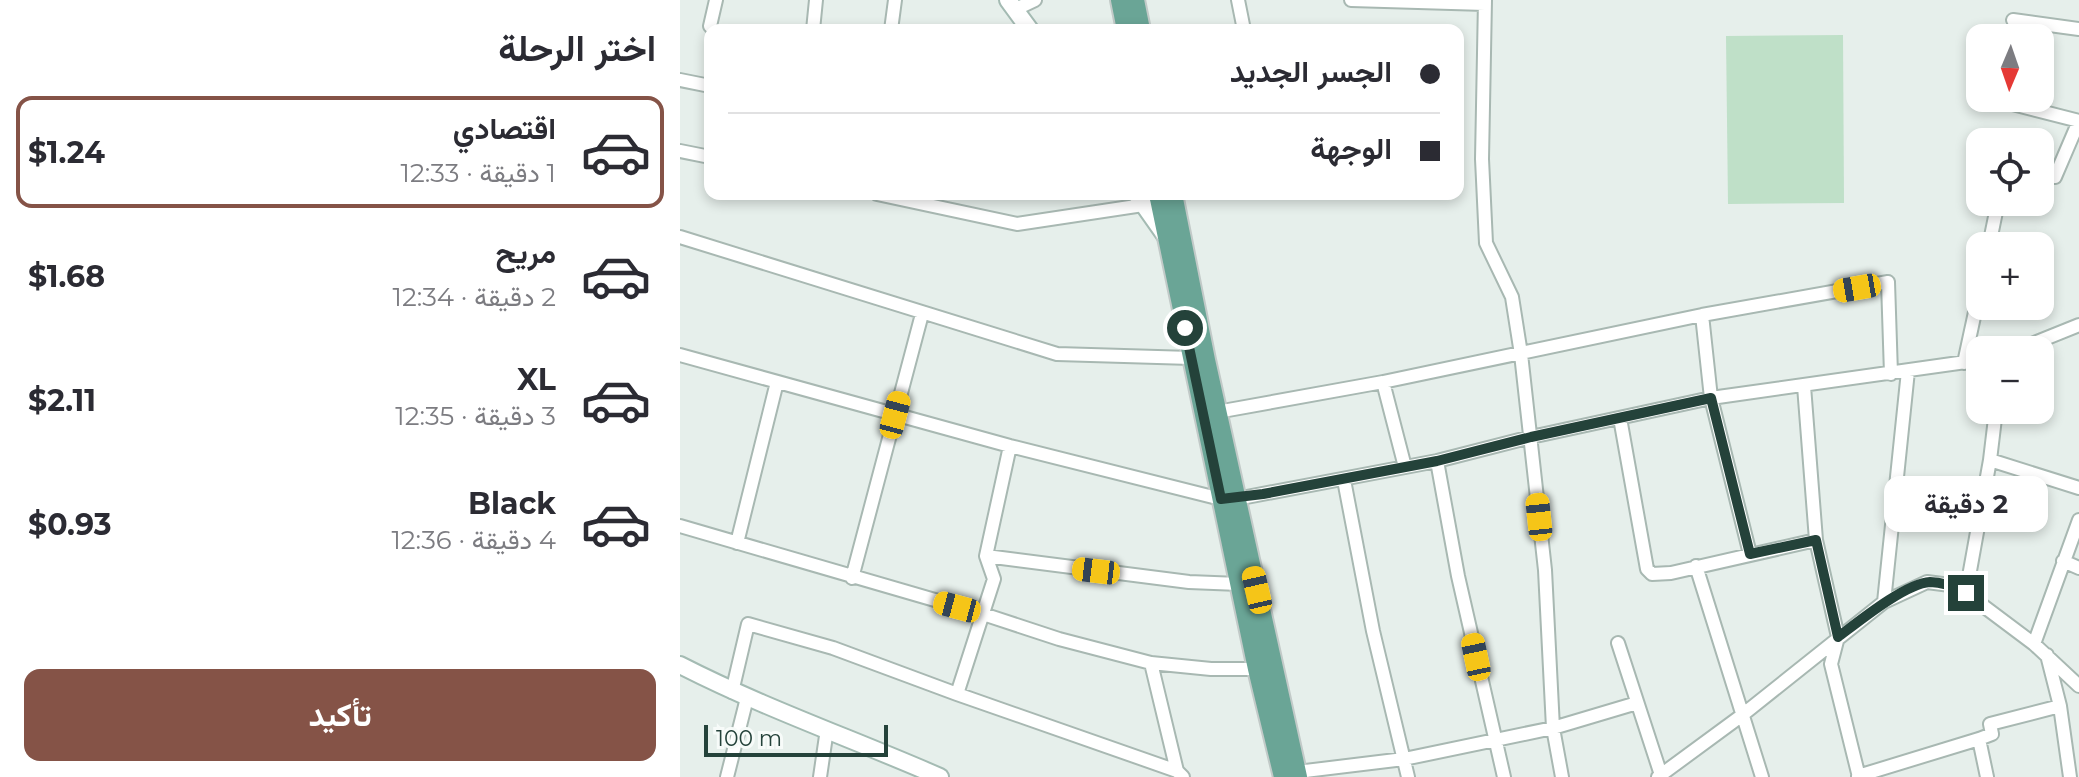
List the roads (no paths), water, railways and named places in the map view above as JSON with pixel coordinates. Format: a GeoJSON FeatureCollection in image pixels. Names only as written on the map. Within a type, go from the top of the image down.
{"type":"FeatureCollection","features":[{"type":"Feature","properties":{"kind":"main road"},"geometry":{"type":"LineString","coordinates":[[1120,0],[1125,24]]}},
{"type":"Feature","properties":{"kind":"main road"},"geometry":{"type":"LineString","coordinates":[[1135,0],[1140,24]]}},
{"type":"Feature","properties":{"kind":"main road"},"geometry":{"type":"LineString","coordinates":[[1147,200],[1167,238],[1191,358],[1229,499],[1292,775]]}},
{"type":"Feature","properties":{"kind":"main road"},"geometry":{"type":"LineString","coordinates":[[1174,200],[1217,412],[1239,584],[1257,669],[1292,775]]}},
{"type":"Feature","properties":{"kind":"street"},"geometry":{"type":"LineString","coordinates":[[710,24],[716,0]]}},
{"type":"Feature","properties":{"kind":"street"},"geometry":{"type":"LineString","coordinates":[[814,24],[816,0]]}},
{"type":"Feature","properties":{"kind":"street"},"geometry":{"type":"LineString","coordinates":[[892,24],[895,0]]}},
{"type":"Feature","properties":{"kind":"street"},"geometry":{"type":"LineString","coordinates":[[1026,24],[1012,4],[1035,0]]}},
{"type":"Feature","properties":{"kind":"street"},"geometry":{"type":"LineString","coordinates":[[1238,0],[1243,24]]}},
{"type":"Feature","properties":{"kind":"street"},"geometry":{"type":"LineString","coordinates":[[1351,0],[1485,2],[1482,159],[1486,243],[1512,297],[1521,354],[1545,570],[1553,728],[1562,777]]}},
{"type":"Feature","properties":{"kind":"street"},"geometry":{"type":"LineString","coordinates":[[2013,20],[2079,29]]}},
{"type":"Feature","properties":{"kind":"street"},"geometry":{"type":"LineString","coordinates":[[680,80],[704,85]]}},
{"type":"Feature","properties":{"kind":"street"},"geometry":{"type":"LineString","coordinates":[[2044,112],[2079,121],[2054,177]]}},
{"type":"Feature","properties":{"kind":"street"},"geometry":{"type":"LineString","coordinates":[[680,151],[704,156]]}},
{"type":"Feature","properties":{"kind":"street"},"geometry":{"type":"LineString","coordinates":[[905,200],[1017,224],[1136,200]]}},
{"type":"Feature","properties":{"kind":"street"},"geometry":{"type":"LineString","coordinates":[[680,237],[1057,354],[1191,358]]}},
{"type":"Feature","properties":{"kind":"street"},"geometry":{"type":"LineString","coordinates":[[1217,412],[1383,382],[1702,315],[1888,282],[1891,374]]}},
{"type":"Feature","properties":{"kind":"street"},"geometry":{"type":"LineString","coordinates":[[852,578],[922,314]]}},
{"type":"Feature","properties":{"kind":"street"},"geometry":{"type":"LineString","coordinates":[[1702,315],[1711,398],[1750,554]]}},
{"type":"Feature","properties":{"kind":"street"},"geometry":{"type":"LineString","coordinates":[[680,355],[1010,446],[1229,499],[1437,461],[1711,398],[1964,363],[1973,320]]}},
{"type":"Feature","properties":{"kind":"street"},"geometry":{"type":"LineString","coordinates":[[2052,336],[2079,325]]}},
{"type":"Feature","properties":{"kind":"street"},"geometry":{"type":"LineString","coordinates":[[1884,602],[1908,371]]}},
{"type":"Feature","properties":{"kind":"street"},"geometry":{"type":"LineString","coordinates":[[737,543],[777,382]]}},
{"type":"Feature","properties":{"kind":"street"},"geometry":{"type":"LineString","coordinates":[[1383,382],[1405,467]]}},
{"type":"Feature","properties":{"kind":"street"},"geometry":{"type":"LineString","coordinates":[[1804,386],[1816,540],[1838,637],[1831,664],[1858,777],[1992,734],[1990,724],[2060,706]]}},
{"type":"Feature","properties":{"kind":"street"},"geometry":{"type":"LineString","coordinates":[[1620,418],[1647,569],[1652,574],[1816,540]]}},
{"type":"Feature","properties":{"kind":"street"},"geometry":{"type":"LineString","coordinates":[[1966,593],[1994,424]]}},
{"type":"Feature","properties":{"kind":"street"},"geometry":{"type":"LineString","coordinates":[[957,694],[994,579],[986,556],[1010,446]]}},
{"type":"Feature","properties":{"kind":"street"},"geometry":{"type":"LineString","coordinates":[[1990,460],[2079,488]]}},
{"type":"Feature","properties":{"kind":"street"},"geometry":{"type":"LineString","coordinates":[[1437,461],[1458,576],[1504,777]]}},
{"type":"Feature","properties":{"kind":"street"},"geometry":{"type":"LineString","coordinates":[[1344,480],[1373,631],[1408,777]]}},
{"type":"Feature","properties":{"kind":"street"},"geometry":{"type":"LineString","coordinates":[[2034,644],[2079,520]]}},
{"type":"Feature","properties":{"kind":"street"},"geometry":{"type":"LineString","coordinates":[[680,526],[1059,639],[1151,663],[1211,669],[1257,669]]}},
{"type":"Feature","properties":{"kind":"street"},"geometry":{"type":"LineString","coordinates":[[986,556],[1189,582],[1239,584]]}},
{"type":"Feature","properties":{"kind":"street"},"geometry":{"type":"LineString","coordinates":[[2063,561],[2079,568]]}},
{"type":"Feature","properties":{"kind":"street"},"geometry":{"type":"LineString","coordinates":[[1696,566],[1762,777]]}},
{"type":"Feature","properties":{"kind":"street"},"geometry":{"type":"LineString","coordinates":[[1618,643],[1660,776],[1884,602],[1927,582],[1950,585],[1966,593],[2034,644],[2079,686]]}},
{"type":"Feature","properties":{"kind":"street"},"geometry":{"type":"LineString","coordinates":[[727,777],[748,624],[833,648],[1180,774]]}},
{"type":"Feature","properties":{"kind":"street"},"geometry":{"type":"LineString","coordinates":[[2047,655],[2060,706],[2070,777]]}},
{"type":"Feature","properties":{"kind":"street"},"geometry":{"type":"LineString","coordinates":[[1151,663],[1180,774]]}},
{"type":"Feature","properties":{"kind":"street"},"geometry":{"type":"LineString","coordinates":[[680,665],[739,695],[827,729],[923,773],[940,777]]}},
{"type":"Feature","properties":{"kind":"street"},"geometry":{"type":"LineString","coordinates":[[1292,775],[1404,759],[1553,728],[1637,703]]}},
{"type":"Feature","properties":{"kind":"street"},"geometry":{"type":"LineString","coordinates":[[820,777],[827,729]]}},
{"type":"Feature","properties":{"kind":"street"},"geometry":{"type":"LineString","coordinates":[[1979,739],[1987,777]]}}]}
